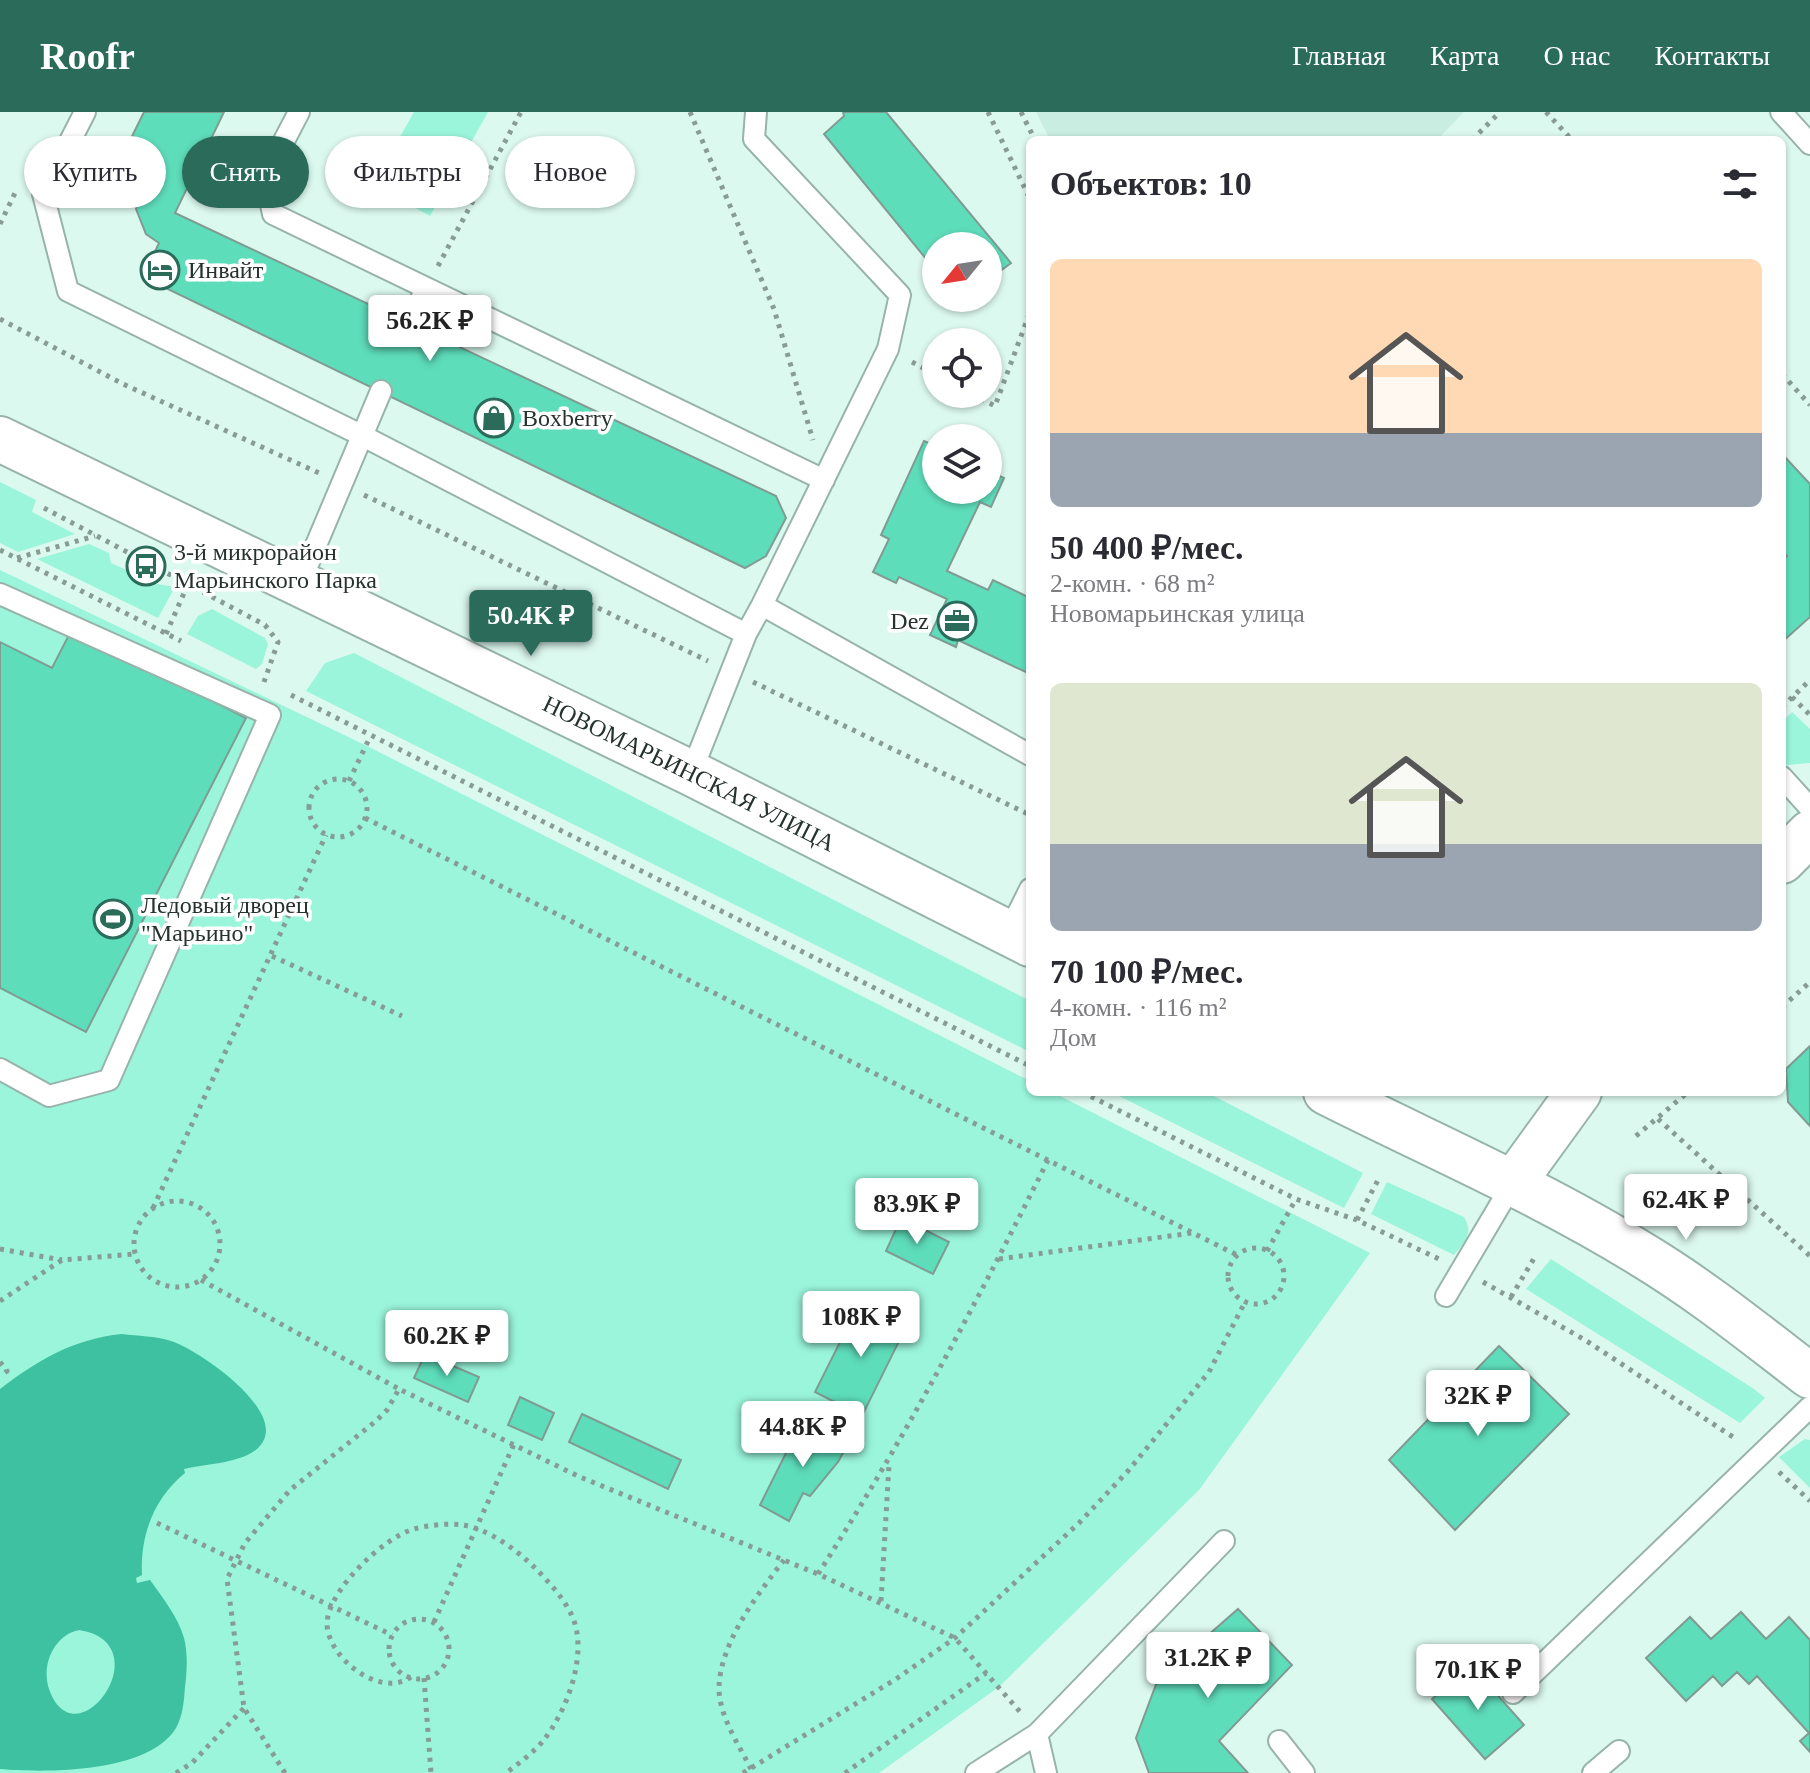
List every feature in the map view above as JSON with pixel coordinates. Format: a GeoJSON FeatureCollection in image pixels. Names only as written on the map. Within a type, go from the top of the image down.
{"type":"FeatureCollection","features":[{"type":"Feature","properties":{"kind":"street","name":"НОВОМАРЬИНСКАЯ УЛИЦА"},"geometry":{"type":"LineString","coordinates":[[0,439],[691,773],[1019,938]]}},
{"type":"Feature","properties":{"kind":"street"},"geometry":{"type":"LineString","coordinates":[[1786,857],[1810,833]]}},
{"type":"Feature","properties":{"kind":"street"},"geometry":{"type":"LineString","coordinates":[[1334,1096],[1513,1183],[1651,1260],[1707,1297],[1810,1376]]}},
{"type":"Feature","properties":{"kind":"street"},"geometry":{"type":"LineString","coordinates":[[1513,1183],[1576,1096]]}},
{"type":"Feature","properties":{"kind":"lane"},"geometry":{"type":"LineString","coordinates":[[85,112],[43,194],[68,291],[361,435],[746,634]]}},
{"type":"Feature","properties":{"kind":"lane"},"geometry":{"type":"LineString","coordinates":[[299,112],[265,177],[273,214],[824,480]]}},
{"type":"Feature","properties":{"kind":"lane"},"geometry":{"type":"LineString","coordinates":[[691,773],[746,634],[888,349],[900,295],[754,139],[756,112]]}},
{"type":"Feature","properties":{"kind":"lane"},"geometry":{"type":"LineString","coordinates":[[1781,112],[1810,144]]}},
{"type":"Feature","properties":{"kind":"lane"},"geometry":{"type":"LineString","coordinates":[[410,324],[426,288]]}},
{"type":"Feature","properties":{"kind":"lane"},"geometry":{"type":"LineString","coordinates":[[300,583],[381,391]]}},
{"type":"Feature","properties":{"kind":"lane"},"geometry":{"type":"LineString","coordinates":[[0,594],[270,715],[109,1080],[49,1096],[0,1069]]}},
{"type":"Feature","properties":{"kind":"lane"},"geometry":{"type":"LineString","coordinates":[[762,605],[1026,753]]}},
{"type":"Feature","properties":{"kind":"lane"},"geometry":{"type":"LineString","coordinates":[[1786,781],[1810,808]]}},
{"type":"Feature","properties":{"kind":"lane"},"geometry":{"type":"LineString","coordinates":[[1019,938],[1026,907]]}},
{"type":"Feature","properties":{"kind":"lane"},"geometry":{"type":"LineString","coordinates":[[1446,1296],[1513,1183]]}},
{"type":"Feature","properties":{"kind":"lane"},"geometry":{"type":"LineString","coordinates":[[1513,1693],[1810,1407]]}},
{"type":"Feature","properties":{"kind":"lane"},"geometry":{"type":"LineString","coordinates":[[976,1773],[1037,1734],[1224,1541]]}},
{"type":"Feature","properties":{"kind":"lane"},"geometry":{"type":"LineString","coordinates":[[1037,1734],[1046,1773]]}},
{"type":"Feature","properties":{"kind":"lane"},"geometry":{"type":"LineString","coordinates":[[1279,1741],[1304,1773]]}},
{"type":"Feature","properties":{"kind":"lane"},"geometry":{"type":"LineString","coordinates":[[1593,1773],[1619,1751]]}},
{"type":"Feature","properties":{"kind":"path"},"geometry":{"type":"LineString","coordinates":[[426,288],[521,112]]}},
{"type":"Feature","properties":{"kind":"path"},"geometry":{"type":"LineString","coordinates":[[690,112],[774,309],[824,480]]}},
{"type":"Feature","properties":{"kind":"path"},"geometry":{"type":"LineString","coordinates":[[988,112],[1026,191]]}},
{"type":"Feature","properties":{"kind":"path"},"geometry":{"type":"LineString","coordinates":[[1021,112],[1033,136]]}},
{"type":"Feature","properties":{"kind":"path"},"geometry":{"type":"LineString","coordinates":[[1476,136],[1500,112]]}},
{"type":"Feature","properties":{"kind":"path"},"geometry":{"type":"LineString","coordinates":[[1546,112],[1568,136]]}},
{"type":"Feature","properties":{"kind":"path"},"geometry":{"type":"LineString","coordinates":[[0,319],[123,384],[341,483],[1026,813]]}},
{"type":"Feature","properties":{"kind":"path"},"geometry":{"type":"LineString","coordinates":[[1002,387],[1026,323]]}},
{"type":"Feature","properties":{"kind":"path"},"geometry":{"type":"LineString","coordinates":[[1786,378],[1810,405]]}},
{"type":"Feature","properties":{"kind":"path"},"geometry":{"type":"LineString","coordinates":[[44,508],[265,625],[278,642],[264,682]]}},
{"type":"Feature","properties":{"kind":"path"},"geometry":{"type":"LineString","coordinates":[[17,558],[96,535]]}},
{"type":"Feature","properties":{"kind":"path"},"geometry":{"type":"LineString","coordinates":[[0,550],[194,648]]}},
{"type":"Feature","properties":{"kind":"path"},"geometry":{"type":"LineString","coordinates":[[166,634],[188,584]]}},
{"type":"Feature","properties":{"kind":"path"},"geometry":{"type":"LineString","coordinates":[[250,675],[274,687]]}},
{"type":"Feature","properties":{"kind":"path"},"geometry":{"type":"LineString","coordinates":[[1786,703],[1810,680]]}},
{"type":"Feature","properties":{"kind":"path"},"geometry":{"type":"LineString","coordinates":[[284,692],[1026,1064]]}},
{"type":"Feature","properties":{"kind":"path"},"geometry":{"type":"LineString","coordinates":[[1792,697],[1810,715]]}},
{"type":"Feature","properties":{"kind":"path"},"geometry":{"type":"LineString","coordinates":[[349,781],[370,737]]}},
{"type":"Feature","properties":{"kind":"path"},"geometry":{"type":"LineString","coordinates":[[336,779],[349,781],[366,800],[365,818],[350,835],[326,835],[315,828],[309,816],[313,791],[323,782],[336,779]]}},
{"type":"Feature","properties":{"kind":"path"},"geometry":{"type":"LineString","coordinates":[[365,818],[1237,1255]]}},
{"type":"Feature","properties":{"kind":"path"},"geometry":{"type":"LineString","coordinates":[[153,1208],[179,1200],[204,1210],[213,1220],[219,1232],[218,1259],[201,1280],[188,1286],[161,1284],[149,1278],[135,1254],[134,1236],[140,1220],[153,1208],[326,835]]}},
{"type":"Feature","properties":{"kind":"path"},"geometry":{"type":"LineString","coordinates":[[272,956],[402,1016]]}},
{"type":"Feature","properties":{"kind":"path"},"geometry":{"type":"LineString","coordinates":[[1786,1003],[1810,982]]}},
{"type":"Feature","properties":{"kind":"path"},"geometry":{"type":"LineString","coordinates":[[1636,1136],[1684,1096]]}},
{"type":"Feature","properties":{"kind":"path"},"geometry":{"type":"LineString","coordinates":[[1658,1119],[1810,1256]]}},
{"type":"Feature","properties":{"kind":"path"},"geometry":{"type":"LineString","coordinates":[[818,1574],[889,1464],[1048,1160]]}},
{"type":"Feature","properties":{"kind":"path"},"geometry":{"type":"LineString","coordinates":[[1357,1220],[1378,1180]]}},
{"type":"Feature","properties":{"kind":"path"},"geometry":{"type":"LineString","coordinates":[[1267,1251],[1296,1199]]}},
{"type":"Feature","properties":{"kind":"path"},"geometry":{"type":"LineString","coordinates":[[998,1259],[1193,1233]]}},
{"type":"Feature","properties":{"kind":"path"},"geometry":{"type":"LineString","coordinates":[[0,1249],[62,1260],[135,1254]]}},
{"type":"Feature","properties":{"kind":"path"},"geometry":{"type":"LineString","coordinates":[[1252,1249],[1267,1251],[1280,1262],[1281,1287],[1262,1303],[1245,1302],[1229,1285],[1229,1269],[1237,1255],[1252,1249]]}},
{"type":"Feature","properties":{"kind":"path"},"geometry":{"type":"LineString","coordinates":[[1511,1297],[1536,1255]]}},
{"type":"Feature","properties":{"kind":"path"},"geometry":{"type":"LineString","coordinates":[[0,1301],[62,1260]]}},
{"type":"Feature","properties":{"kind":"path"},"geometry":{"type":"LineString","coordinates":[[201,1280],[399,1389],[580,1477],[881,1601],[955,1638],[1037,1734]]}},
{"type":"Feature","properties":{"kind":"path"},"geometry":{"type":"LineString","coordinates":[[743,1773],[955,1638],[1128,1471],[1209,1372],[1245,1302]]}},
{"type":"Feature","properties":{"kind":"path"},"geometry":{"type":"LineString","coordinates":[[0,1362],[7,1371],[0,1376]]}},
{"type":"Feature","properties":{"kind":"path"},"geometry":{"type":"LineString","coordinates":[[285,1773],[244,1708],[227,1579],[245,1543],[290,1490],[376,1421],[387,1410],[399,1389]]}},
{"type":"Feature","properties":{"kind":"path"},"geometry":{"type":"LineString","coordinates":[[434,1622],[514,1444]]}},
{"type":"Feature","properties":{"kind":"path"},"geometry":{"type":"LineString","coordinates":[[881,1601],[889,1464]]}},
{"type":"Feature","properties":{"kind":"path"},"geometry":{"type":"LineString","coordinates":[[157,1523],[392,1635]]}},
{"type":"Feature","properties":{"kind":"path"},"geometry":{"type":"LineString","coordinates":[[411,1677],[404,1682],[374,1680],[349,1664],[330,1637],[327,1621],[332,1606],[365,1562],[390,1540],[413,1529],[443,1525],[476,1529],[525,1558],[542,1575],[572,1616],[576,1632],[576,1665],[551,1728],[533,1751],[506,1773]]}},
{"type":"Feature","properties":{"kind":"path"},"geometry":{"type":"LineString","coordinates":[[751,1769],[729,1725],[719,1687],[723,1667],[747,1613],[784,1560]]}},
{"type":"Feature","properties":{"kind":"path"},"geometry":{"type":"LineString","coordinates":[[406,1621],[434,1622],[444,1632],[448,1655],[435,1674],[424,1678],[411,1677],[391,1661],[389,1649],[392,1635],[406,1621]]}},
{"type":"Feature","properties":{"kind":"path"},"geometry":{"type":"LineString","coordinates":[[845,1773],[986,1673]]}},
{"type":"Feature","properties":{"kind":"path"},"geometry":{"type":"LineString","coordinates":[[424,1678],[431,1773]]}},
{"type":"Feature","properties":{"kind":"path"},"geometry":{"type":"LineString","coordinates":[[176,1773],[192,1763],[244,1708]]}},
{"type":"Feature","properties":{"kind":"shaded area"},"geometry":{"type":"Polygon","coordinates":[[[414,112],[488,112],[475,136],[401,136],[414,112]]]}},
{"type":"Feature","properties":{"kind":"shaded area"},"geometry":{"type":"Polygon","coordinates":[[[1036,112],[1464,112],[1441,136],[1048,136],[1036,112]]]}},
{"type":"Feature","properties":{"kind":"shaded area"},"geometry":{"type":"Polygon","coordinates":[[[415,208],[434,208],[430,216],[415,208]]]}},
{"type":"Feature","properties":{"kind":"shaded area"},"geometry":{"type":"Polygon","coordinates":[[[0,482],[36,500],[32,512],[75,534],[18,552],[0,543],[0,482]]]}},
{"type":"Feature","properties":{"kind":"shaded area"},"geometry":{"type":"Polygon","coordinates":[[[89,544],[109,553],[111,563],[157,584],[175,587],[158,618],[37,559],[89,544]]]}},
{"type":"Feature","properties":{"kind":"shaded area"},"geometry":{"type":"Polygon","coordinates":[[[0,570],[365,745],[1026,1079],[1026,1096],[1060,1096],[1370,1253],[1199,1490],[1000,1686],[879,1773],[0,1773],[0,570]]]}},
{"type":"Feature","properties":{"kind":"shaded area"},"geometry":{"type":"Polygon","coordinates":[[[212,609],[265,638],[268,644],[262,664],[256,669],[187,634],[198,616],[212,609]]]}},
{"type":"Feature","properties":{"kind":"shaded area"},"geometry":{"type":"Polygon","coordinates":[[[354,653],[1026,999],[1026,1050],[306,691],[325,663],[354,653]]]}},
{"type":"Feature","properties":{"kind":"shaded area"},"geometry":{"type":"Polygon","coordinates":[[[1792,712],[1810,729],[1810,763],[1786,764],[1786,718],[1792,712]]]}},
{"type":"Feature","properties":{"kind":"shaded area"},"geometry":{"type":"Polygon","coordinates":[[[1119,1096],[1214,1096],[1363,1173],[1344,1208],[1119,1096]]]}},
{"type":"Feature","properties":{"kind":"shaded area"},"geometry":{"type":"Polygon","coordinates":[[[1387,1182],[1464,1217],[1468,1233],[1454,1255],[1371,1214],[1387,1182]]]}},
{"type":"Feature","properties":{"kind":"shaded area"},"geometry":{"type":"Polygon","coordinates":[[[1551,1259],[1765,1398],[1740,1423],[1526,1289],[1551,1259]]]}},
{"type":"Feature","properties":{"kind":"shaded area"},"geometry":{"type":"Polygon","coordinates":[[[122,1334],[159,1338],[184,1346],[201,1356],[253,1401],[263,1418],[266,1434],[258,1448],[242,1457],[184,1469],[185,1473],[165,1494],[151,1518],[144,1546],[142,1575],[136,1578],[137,1583],[150,1580],[174,1615],[185,1644],[184,1697],[176,1728],[163,1743],[121,1762],[69,1770],[0,1769],[0,1389],[57,1352],[122,1334]],[[79,1630],[70,1633],[56,1645],[48,1661],[47,1680],[61,1709],[77,1714],[93,1707],[106,1693],[114,1674],[114,1655],[103,1639],[79,1630]]]}},
{"type":"Feature","properties":{"kind":"shaded area"},"geometry":{"type":"Polygon","coordinates":[[[1805,1439],[1810,1440],[1810,1488],[1779,1457],[1805,1439]]]}},
{"type":"Feature","properties":{"kind":"building"},"geometry":{"type":"Polygon","coordinates":[[[144,112],[224,112],[212,136],[182,136],[182,199],[175,213],[776,496],[786,518],[766,556],[745,568],[143,277],[159,243],[146,234],[136,209],[166,208],[166,136],[132,136],[144,112]]]}},
{"type":"Feature","properties":{"kind":"building"},"geometry":{"type":"Polygon","coordinates":[[[843,112],[886,112],[985,232],[922,232],[922,254],[824,134],[844,116],[843,112]]]}},
{"type":"Feature","properties":{"kind":"building"},"geometry":{"type":"Polygon","coordinates":[[[1002,252],[1011,263],[1002,270],[1002,252]]]}},
{"type":"Feature","properties":{"kind":"building"},"geometry":{"type":"Polygon","coordinates":[[[922,445],[922,504],[979,504],[947,571],[988,590],[993,580],[1026,596],[1026,672],[958,640],[956,647],[930,635],[947,599],[899,577],[896,583],[873,572],[889,539],[881,535],[922,445]]]}},
{"type":"Feature","properties":{"kind":"building"},"geometry":{"type":"Polygon","coordinates":[[[1786,458],[1810,484],[1810,617],[1786,638],[1786,458]]]}},
{"type":"Feature","properties":{"kind":"building"},"geometry":{"type":"Polygon","coordinates":[[[72,629],[246,718],[86,1032],[0,988],[0,642],[52,668],[72,629]]]}},
{"type":"Feature","properties":{"kind":"building"},"geometry":{"type":"Polygon","coordinates":[[[1810,1046],[1810,1126],[1788,1102],[1786,1069],[1810,1046]]]}},
{"type":"Feature","properties":{"kind":"building"},"geometry":{"type":"Polygon","coordinates":[[[901,1218],[949,1242],[933,1274],[886,1251],[901,1218]]]}},
{"type":"Feature","properties":{"kind":"building"},"geometry":{"type":"Polygon","coordinates":[[[860,1302],[907,1325],[862,1416],[815,1392],[860,1302]]]}},
{"type":"Feature","properties":{"kind":"building"},"geometry":{"type":"Polygon","coordinates":[[[1499,1346],[1569,1414],[1455,1530],[1389,1460],[1499,1346]]]}},
{"type":"Feature","properties":{"kind":"building"},"geometry":{"type":"Polygon","coordinates":[[[425,1354],[479,1377],[468,1402],[414,1378],[425,1354]]]}},
{"type":"Feature","properties":{"kind":"building"},"geometry":{"type":"Polygon","coordinates":[[[520,1397],[554,1413],[542,1440],[508,1425],[520,1397]]]}},
{"type":"Feature","properties":{"kind":"building"},"geometry":{"type":"Polygon","coordinates":[[[582,1414],[681,1460],[668,1489],[569,1442],[582,1414]]]}},
{"type":"Feature","properties":{"kind":"building"},"geometry":{"type":"Polygon","coordinates":[[[802,1421],[848,1444],[838,1462],[810,1496],[803,1493],[789,1521],[760,1505],[802,1421]]]}},
{"type":"Feature","properties":{"kind":"building"},"geometry":{"type":"Polygon","coordinates":[[[1238,1609],[1292,1665],[1219,1741],[1248,1773],[1149,1773],[1136,1738],[1158,1679],[1238,1609]]]}},
{"type":"Feature","properties":{"kind":"building"},"geometry":{"type":"Polygon","coordinates":[[[1741,1612],[1766,1639],[1789,1617],[1810,1640],[1810,1752],[1800,1741],[1809,1733],[1757,1676],[1749,1684],[1737,1672],[1722,1686],[1713,1676],[1686,1701],[1646,1658],[1690,1617],[1711,1639],[1741,1612]]]}},
{"type":"Feature","properties":{"kind":"building"},"geometry":{"type":"Polygon","coordinates":[[[1471,1665],[1524,1725],[1485,1759],[1432,1699],[1471,1665]]]}},
{"type":"Feature","properties":{"kind":"place","name":"Инвайт"},"geometry":{"type":"Point","coordinates":[160,270]}},
{"type":"Feature","properties":{"kind":"place","name":"Boxberry"},"geometry":{"type":"Point","coordinates":[494,418]}},
{"type":"Feature","properties":{"kind":"place","name":"3-й микрорайон Марьинского Парка"},"geometry":{"type":"Point","coordinates":[146,566]}},
{"type":"Feature","properties":{"kind":"place","name":"Dez"},"geometry":{"type":"Point","coordinates":[957,621]}},
{"type":"Feature","properties":{"kind":"place","name":"Ледовый дворец \"Марьино\""},"geometry":{"type":"Point","coordinates":[113,919]}}]}
